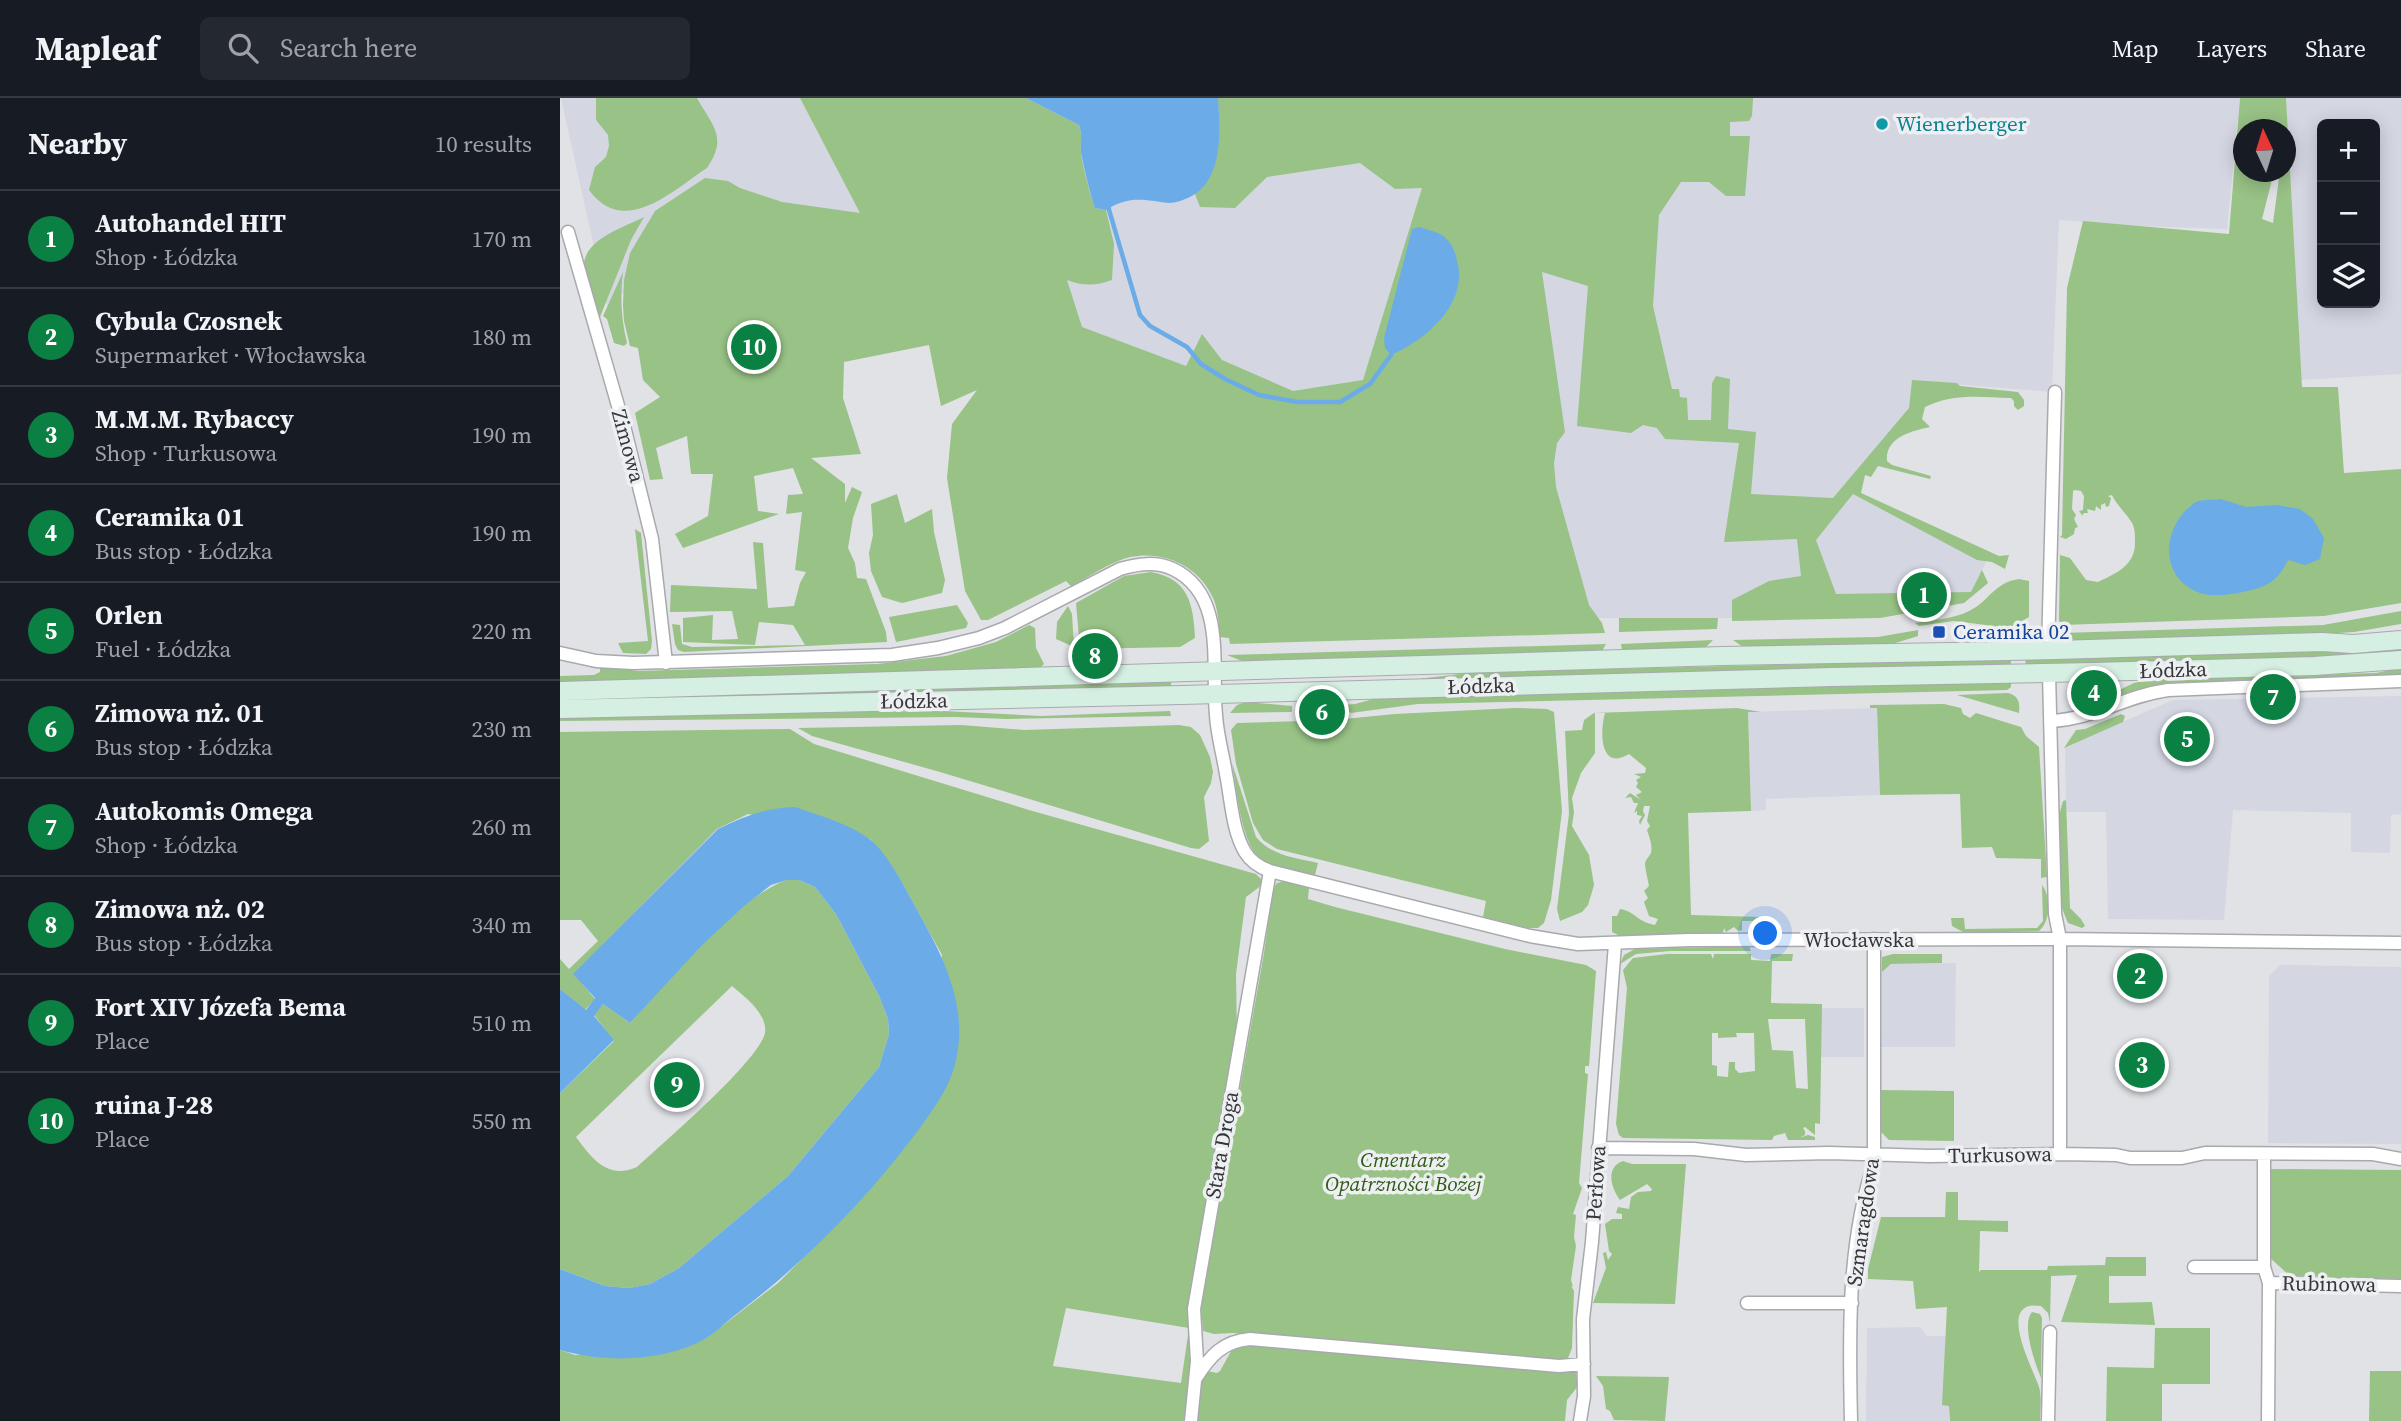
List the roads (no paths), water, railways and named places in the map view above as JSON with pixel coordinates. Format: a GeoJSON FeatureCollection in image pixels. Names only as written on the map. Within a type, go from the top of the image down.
{"type":"FeatureCollection","features":[{"type":"Feature","properties":{"kind":"main road","name":"Łódzka"},"geometry":{"type":"LineString","coordinates":[[2322,642],[2342,636],[2401,628]]}},
{"type":"Feature","properties":{"kind":"main road","name":"Łódzka"},"geometry":{"type":"LineString","coordinates":[[560,691],[1746,655],[2322,642],[2353,644],[2401,640]]}},
{"type":"Feature","properties":{"kind":"main road","name":"Łódzka"},"geometry":{"type":"LineString","coordinates":[[560,709],[2314,666],[2401,660]]}},
{"type":"Feature","properties":{"kind":"street","name":"Zimowa"},"geometry":{"type":"LineString","coordinates":[[568,232],[625,430],[652,540],[666,663]]}},
{"type":"Feature","properties":{"kind":"street"},"geometry":{"type":"LineString","coordinates":[[560,260],[574,254]]}},
{"type":"Feature","properties":{"kind":"street"},"geometry":{"type":"LineString","coordinates":[[2048,650],[2055,392]]}},
{"type":"Feature","properties":{"kind":"street"},"geometry":{"type":"LineString","coordinates":[[560,653],[596,661],[666,663],[892,655],[949,646],[998,631],[1120,569],[1156,564],[1180,573],[1192,582],[1208,607],[1212,627],[1215,694]]}},
{"type":"Feature","properties":{"kind":"street"},"geometry":{"type":"LineString","coordinates":[[2049,673],[2055,914],[2060,939],[2060,1154]]}},
{"type":"Feature","properties":{"kind":"street"},"geometry":{"type":"LineString","coordinates":[[2050,721],[2080,718],[2131,698],[2168,690],[2401,681]]}},
{"type":"Feature","properties":{"kind":"street","name":"Włocławska"},"geometry":{"type":"LineString","coordinates":[[1215,694],[1216,717],[1236,829],[1247,855],[1256,865],[1270,871],[1546,940],[1578,944],[1669,940],[1874,939],[2401,943]]}},
{"type":"Feature","properties":{"kind":"street","name":"Stara Droga"},"geometry":{"type":"LineString","coordinates":[[1191,1421],[1196,1378],[1194,1309],[1270,871]]}},
{"type":"Feature","properties":{"kind":"street","name":"Szmaragdowa"},"geometry":{"type":"LineString","coordinates":[[1851,1421],[1852,1303],[1856,1245],[1868,1181],[1874,1164],[1874,939]]}},
{"type":"Feature","properties":{"kind":"street","name":"Perłowa"},"geometry":{"type":"LineString","coordinates":[[1580,1421],[1584,1396],[1583,1319],[1592,1242],[1615,944]]}},
{"type":"Feature","properties":{"kind":"street","name":"Turkusowa"},"geometry":{"type":"LineString","coordinates":[[1598,1148],[1694,1149],[1746,1154],[1802,1155],[2060,1154],[2182,1158],[2205,1153],[2373,1154],[2401,1159]]}},
{"type":"Feature","properties":{"kind":"street"},"geometry":{"type":"LineString","coordinates":[[2264,1154],[2264,1267],[2270,1283]]}},
{"type":"Feature","properties":{"kind":"street"},"geometry":{"type":"LineString","coordinates":[[2194,1266],[2264,1267]]}},
{"type":"Feature","properties":{"kind":"street","name":"Rubinowa"},"geometry":{"type":"LineString","coordinates":[[2268,1421],[2270,1283],[2401,1286]]}},
{"type":"Feature","properties":{"kind":"street"},"geometry":{"type":"LineString","coordinates":[[1747,1303],[1852,1303]]}},
{"type":"Feature","properties":{"kind":"street"},"geometry":{"type":"LineString","coordinates":[[2048,1421],[2050,1332]]}},
{"type":"Feature","properties":{"kind":"street"},"geometry":{"type":"LineString","coordinates":[[1196,1378],[1207,1362],[1224,1346],[1233,1341],[1250,1339],[1559,1366],[1584,1364]]}},
{"type":"Feature","properties":{"kind":"water"},"geometry":{"type":"Polygon","coordinates":[[[1026,98],[1218,98],[1219,139],[1214,167],[1201,189],[1182,200],[1169,203],[1130,200],[1106,210],[1095,208],[1082,156],[1079,125],[1026,98]]]}},
{"type":"Feature","properties":{"kind":"water"},"geometry":{"type":"Polygon","coordinates":[[[1419,227],[1440,234],[1452,245],[1459,276],[1457,291],[1442,318],[1430,330],[1391,355],[1385,348],[1384,338],[1412,229],[1419,227]]]}},
{"type":"Feature","properties":{"kind":"water"},"geometry":{"type":"Polygon","coordinates":[[[2221,499],[2246,507],[2276,505],[2300,509],[2313,519],[2324,538],[2320,559],[2305,565],[2288,560],[2280,574],[2265,585],[2251,590],[2219,595],[2206,595],[2195,591],[2176,575],[2171,564],[2169,553],[2173,530],[2178,519],[2194,503],[2221,499]]]}},
{"type":"Feature","properties":{"kind":"water"},"geometry":{"type":"Polygon","coordinates":[[[795,807],[842,824],[868,838],[897,875],[942,959],[956,1001],[959,1045],[951,1077],[917,1132],[854,1207],[809,1253],[709,1337],[689,1347],[634,1358],[596,1357],[560,1350],[560,1269],[605,1286],[629,1288],[650,1284],[679,1268],[788,1176],[879,1067],[889,1034],[888,1019],[879,996],[836,914],[815,887],[799,880],[787,880],[771,885],[743,907],[703,944],[630,1023],[603,1004],[594,1016],[614,1040],[560,1093],[560,989],[586,1010],[595,998],[573,974],[718,829],[755,814],[795,807]]]}},
{"type":"Feature","properties":{"kind":"waterway"},"geometry":{"type":"LineString","coordinates":[[1107,203],[1140,315],[1150,326],[1187,347],[1201,364],[1225,379],[1259,395],[1297,402],[1340,402],[1370,384],[1391,355]]}},
{"type":"Feature","properties":{"kind":"place","name":"Wienerberger"},"geometry":{"type":"Point","coordinates":[1882,124]}},
{"type":"Feature","properties":{"kind":"place","name":"ruina J-28"},"geometry":{"type":"Point","coordinates":[754,347]}},
{"type":"Feature","properties":{"kind":"place","name":"Autohandel HIT"},"geometry":{"type":"Point","coordinates":[1924,595]}},
{"type":"Feature","properties":{"kind":"place","name":"Ceramika 02"},"geometry":{"type":"Point","coordinates":[1939,632]}},
{"type":"Feature","properties":{"kind":"place","name":"Zimowa nż. 02"},"geometry":{"type":"Point","coordinates":[1095,656]}},
{"type":"Feature","properties":{"kind":"place","name":"Ceramika 01"},"geometry":{"type":"Point","coordinates":[2094,693]}},
{"type":"Feature","properties":{"kind":"place","name":"Autokomis Omega"},"geometry":{"type":"Point","coordinates":[2273,697]}},
{"type":"Feature","properties":{"kind":"place","name":"Zimowa nż. 01"},"geometry":{"type":"Point","coordinates":[1322,712]}},
{"type":"Feature","properties":{"kind":"place","name":"Orlen"},"geometry":{"type":"Point","coordinates":[2187,739]}},
{"type":"Feature","properties":{"kind":"place","name":"Cybula Czosnek"},"geometry":{"type":"Point","coordinates":[2140,976]}},
{"type":"Feature","properties":{"kind":"place","name":"M.M.M. Rybaccy"},"geometry":{"type":"Point","coordinates":[2142,1065]}},
{"type":"Feature","properties":{"kind":"place","name":"Fort XIV Józefa Bema"},"geometry":{"type":"Point","coordinates":[677,1085]}},
{"type":"Feature","properties":{"kind":"park label","name":"Cmentarz Opatrzności Bożej"},"geometry":{"type":"Point","coordinates":[1403,1172]}}]}
